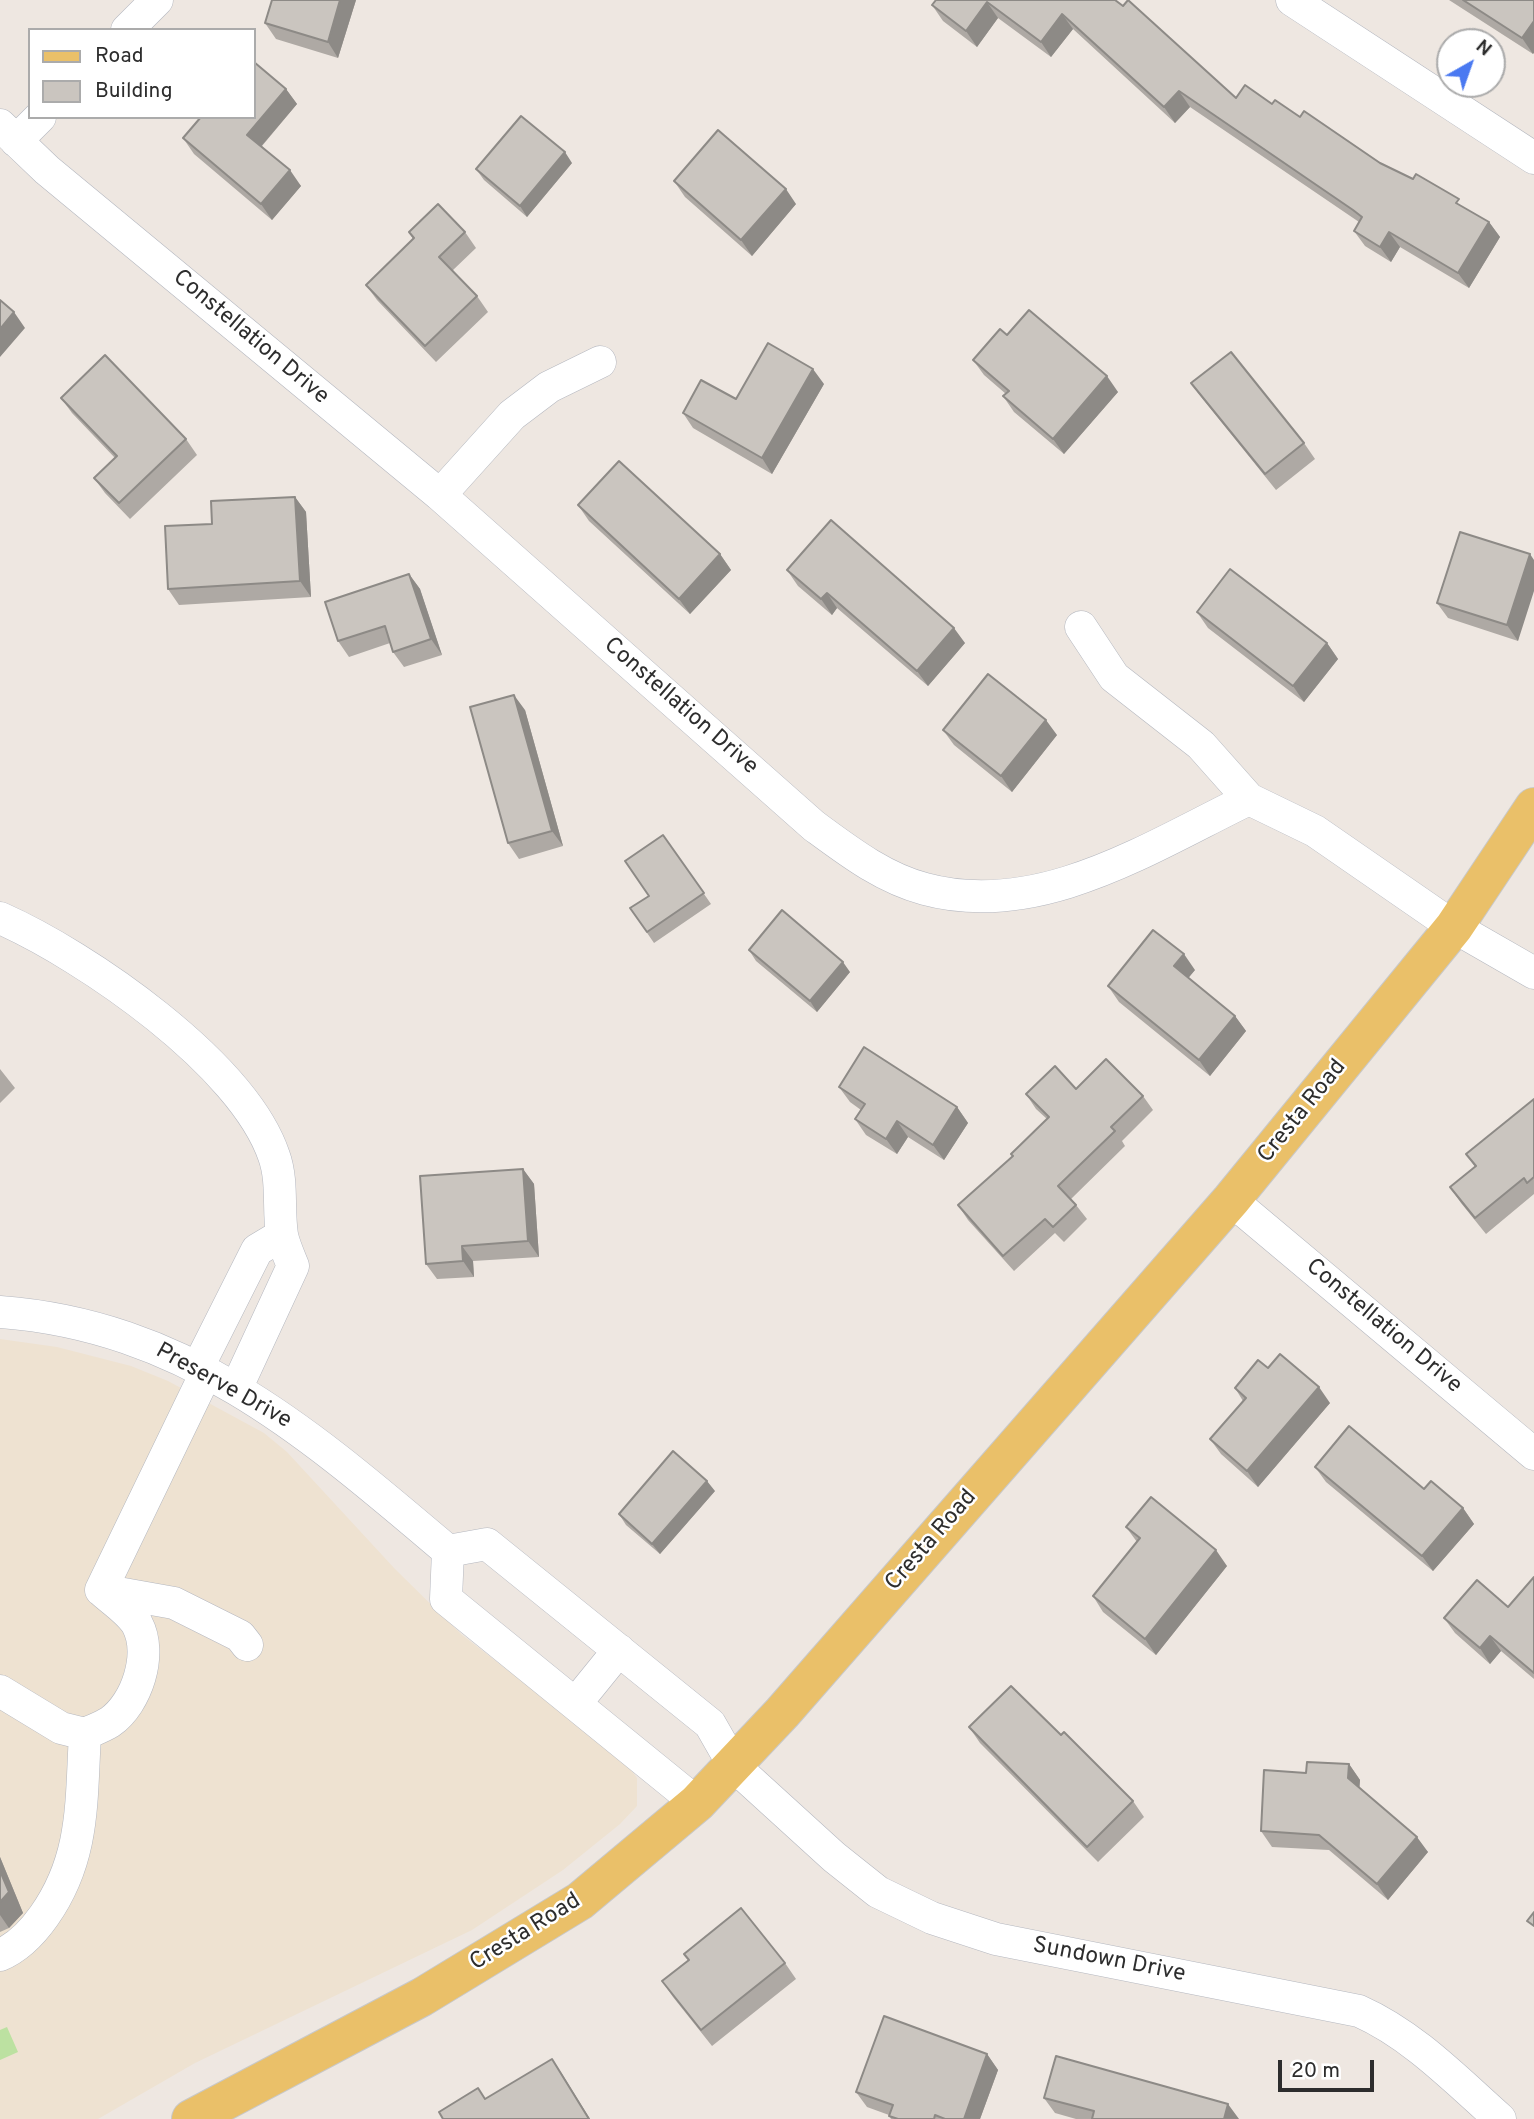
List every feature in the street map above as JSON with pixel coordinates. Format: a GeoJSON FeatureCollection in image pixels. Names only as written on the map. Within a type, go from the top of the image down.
{"type":"FeatureCollection","features":[{"type":"Feature","properties":{"kind":"main road","name":"Cresta Road"},"geometry":{"type":"LineString","coordinates":[[191,2119],[422,1997],[580,1901],[697,1803],[733,1766],[1231,1200],[1454,927],[1534,807]]}},
{"type":"Feature","properties":{"kind":"street"},"geometry":{"type":"LineString","coordinates":[[129,28],[157,0]]}},
{"type":"Feature","properties":{"kind":"street"},"geometry":{"type":"LineString","coordinates":[[1292,0],[1534,158]]}},
{"type":"Feature","properties":{"kind":"street"},"geometry":{"type":"LineString","coordinates":[[8,133],[36,119]]}},
{"type":"Feature","properties":{"kind":"street","name":"Constellation Drive"},"geometry":{"type":"LineString","coordinates":[[8,133],[440,495],[814,826],[858,858],[922,888],[962,897],[1041,891],[1082,877],[1249,799]]}},
{"type":"Feature","properties":{"kind":"street"},"geometry":{"type":"LineString","coordinates":[[440,495],[512,415],[549,387],[600,362]]}},
{"type":"Feature","properties":{"kind":"street"},"geometry":{"type":"LineString","coordinates":[[1081,627],[1114,677],[1201,745],[1249,799],[1315,831],[1454,927],[1534,973]]}},
{"type":"Feature","properties":{"kind":"street"},"geometry":{"type":"LineString","coordinates":[[0,918],[54,946],[98,974],[199,1053],[236,1091],[257,1121],[275,1156],[282,1198],[282,1235],[293,1266],[236,1389]]}},
{"type":"Feature","properties":{"kind":"street","name":"Constellation Drive"},"geometry":{"type":"LineString","coordinates":[[1231,1200],[1534,1454]]}},
{"type":"Feature","properties":{"kind":"street"},"geometry":{"type":"LineString","coordinates":[[101,1590],[257,1250],[282,1235]]}},
{"type":"Feature","properties":{"kind":"street","name":"Preserve Drive"},"geometry":{"type":"LineString","coordinates":[[0,1312],[57,1319],[102,1329],[143,1343],[236,1389],[321,1444],[449,1551]]}},
{"type":"Feature","properties":{"kind":"street"},"geometry":{"type":"LineString","coordinates":[[697,1803],[446,1600],[449,1551],[486,1544],[710,1724],[733,1766]]}},
{"type":"Feature","properties":{"kind":"street"},"geometry":{"type":"LineString","coordinates":[[101,1590],[174,1603],[240,1636],[247,1645]]}},
{"type":"Feature","properties":{"kind":"street"},"geometry":{"type":"LineString","coordinates":[[0,1691],[61,1728],[85,1734],[111,1721],[131,1699],[143,1664],[145,1642],[135,1621],[101,1590]]}},
{"type":"Feature","properties":{"kind":"street"},"geometry":{"type":"LineString","coordinates":[[576,1703],[619,1650]]}},
{"type":"Feature","properties":{"kind":"street"},"geometry":{"type":"LineString","coordinates":[[0,1955],[31,1935],[62,1891],[82,1818],[85,1734]]}},
{"type":"Feature","properties":{"kind":"street","name":"Sundown Drive"},"geometry":{"type":"LineString","coordinates":[[733,1766],[869,1885],[932,1918],[996,1939],[1359,2011],[1385,2022],[1407,2038],[1500,2119]]}},
{"type":"Feature","properties":{"kind":"shaded area"},"geometry":{"type":"Polygon","coordinates":[[[0,1339],[57,1347],[131,1366],[168,1381],[264,1433],[287,1452],[395,1569],[462,1635],[622,1758],[637,1778],[637,1806],[620,1824],[563,1870],[472,1930],[195,2063],[98,2119],[0,2119],[0,1339]]]}},
{"type":"Feature","properties":{"kind":"green space"},"geometry":{"type":"Polygon","coordinates":[[[7,2027],[18,2052],[0,2060],[0,2030],[7,2027]]]}},
{"type":"Feature","properties":{"kind":"building"},"geometry":{"type":"Polygon","coordinates":[[[272,0],[340,0],[328,42],[265,23],[272,0]]]}},
{"type":"Feature","properties":{"kind":"building"},"geometry":{"type":"Polygon","coordinates":[[[936,0],[1115,0],[1123,6],[1128,0],[1236,98],[1245,85],[1272,104],[1275,100],[1300,117],[1304,111],[1380,163],[1413,179],[1416,174],[1459,199],[1456,203],[1489,222],[1458,273],[1389,232],[1380,247],[1354,231],[1362,217],[1353,210],[1179,91],[1164,107],[1062,14],[1041,42],[987,2],[966,31],[932,5],[936,0]]]}},
{"type":"Feature","properties":{"kind":"building"},"geometry":{"type":"Polygon","coordinates":[[[1463,0],[1534,0],[1534,21],[1522,38],[1463,0]]]}},
{"type":"Feature","properties":{"kind":"building"},"geometry":{"type":"Polygon","coordinates":[[[256,64],[286,89],[247,135],[290,170],[261,204],[183,138],[199,119],[256,119],[256,64]]]}},
{"type":"Feature","properties":{"kind":"building"},"geometry":{"type":"Polygon","coordinates":[[[521,116],[565,152],[520,206],[476,169],[521,116]]]}},
{"type":"Feature","properties":{"kind":"building"},"geometry":{"type":"Polygon","coordinates":[[[718,130],[786,189],[741,240],[674,181],[718,130]]]}},
{"type":"Feature","properties":{"kind":"building"},"geometry":{"type":"Polygon","coordinates":[[[438,204],[465,232],[439,257],[477,296],[425,346],[366,285],[414,238],[409,232],[438,204]]]}},
{"type":"Feature","properties":{"kind":"building"},"geometry":{"type":"Polygon","coordinates":[[[0,300],[14,312],[0,329],[0,300]]]}},
{"type":"Feature","properties":{"kind":"building"},"geometry":{"type":"Polygon","coordinates":[[[1029,310],[1107,376],[1053,439],[1003,396],[1009,391],[973,360],[1000,329],[1007,335],[1029,310]]]}},
{"type":"Feature","properties":{"kind":"building"},"geometry":{"type":"Polygon","coordinates":[[[768,343],[813,369],[762,458],[683,413],[701,380],[736,399],[768,343]]]}},
{"type":"Feature","properties":{"kind":"building"},"geometry":{"type":"Polygon","coordinates":[[[1231,352],[1304,443],[1265,474],[1191,383],[1231,352]]]}},
{"type":"Feature","properties":{"kind":"building"},"geometry":{"type":"Polygon","coordinates":[[[105,355],[186,439],[119,503],[94,478],[117,456],[61,398],[105,355]]]}},
{"type":"Feature","properties":{"kind":"building"},"geometry":{"type":"Polygon","coordinates":[[[619,461],[720,554],[679,599],[578,505],[619,461]]]}},
{"type":"Feature","properties":{"kind":"building"},"geometry":{"type":"Polygon","coordinates":[[[295,497],[300,581],[168,589],[165,526],[212,524],[211,501],[295,497]]]}},
{"type":"Feature","properties":{"kind":"building"},"geometry":{"type":"Polygon","coordinates":[[[831,520],[954,628],[917,671],[827,593],[821,599],[787,570],[831,520]]]}},
{"type":"Feature","properties":{"kind":"building"},"geometry":{"type":"Polygon","coordinates":[[[1460,532],[1530,554],[1507,625],[1437,603],[1460,532]]]}},
{"type":"Feature","properties":{"kind":"building"},"geometry":{"type":"Polygon","coordinates":[[[1230,569],[1327,643],[1293,686],[1197,612],[1230,569]]]}},
{"type":"Feature","properties":{"kind":"building"},"geometry":{"type":"Polygon","coordinates":[[[409,574],[431,639],[393,652],[385,626],[338,641],[325,602],[409,574]]]}},
{"type":"Feature","properties":{"kind":"building"},"geometry":{"type":"Polygon","coordinates":[[[988,674],[1046,720],[1001,776],[943,730],[988,674]]]}},
{"type":"Feature","properties":{"kind":"building"},"geometry":{"type":"Polygon","coordinates":[[[514,695],[552,831],[508,843],[470,707],[514,695]]]}},
{"type":"Feature","properties":{"kind":"building"},"geometry":{"type":"Polygon","coordinates":[[[663,835],[704,893],[647,932],[630,908],[649,896],[625,861],[663,835]]]}},
{"type":"Feature","properties":{"kind":"building"},"geometry":{"type":"Polygon","coordinates":[[[782,910],[843,962],[810,1001],[749,950],[782,910]]]}},
{"type":"Feature","properties":{"kind":"building"},"geometry":{"type":"Polygon","coordinates":[[[1153,930],[1184,954],[1174,966],[1235,1016],[1199,1060],[1108,986],[1153,930]]]}},
{"type":"Feature","properties":{"kind":"building"},"geometry":{"type":"Polygon","coordinates":[[[864,1047],[957,1107],[933,1145],[897,1121],[886,1139],[855,1119],[865,1104],[839,1087],[864,1047]]]}},
{"type":"Feature","properties":{"kind":"building"},"geometry":{"type":"Polygon","coordinates":[[[1106,1059],[1143,1096],[1111,1127],[1115,1131],[1058,1186],[1076,1205],[1053,1227],[1045,1219],[1003,1256],[958,1205],[1013,1156],[1011,1154],[1049,1117],[1026,1094],[1055,1066],[1076,1089],[1106,1059]]]}},
{"type":"Feature","properties":{"kind":"building"},"geometry":{"type":"Polygon","coordinates":[[[1534,1099],[1534,1177],[1527,1183],[1524,1178],[1475,1218],[1450,1187],[1476,1166],[1466,1154],[1534,1099]]]}},
{"type":"Feature","properties":{"kind":"building"},"geometry":{"type":"Polygon","coordinates":[[[523,1169],[528,1241],[462,1246],[463,1261],[426,1264],[420,1176],[523,1169]]]}},
{"type":"Feature","properties":{"kind":"building"},"geometry":{"type":"Polygon","coordinates":[[[1280,1354],[1319,1387],[1247,1471],[1210,1439],[1246,1398],[1235,1388],[1258,1360],[1268,1368],[1280,1354]]]}},
{"type":"Feature","properties":{"kind":"building"},"geometry":{"type":"Polygon","coordinates":[[[1349,1426],[1424,1489],[1431,1481],[1463,1508],[1422,1556],[1315,1467],[1349,1426]]]}},
{"type":"Feature","properties":{"kind":"building"},"geometry":{"type":"Polygon","coordinates":[[[673,1451],[707,1481],[652,1544],[619,1514],[673,1451]]]}},
{"type":"Feature","properties":{"kind":"building"},"geometry":{"type":"Polygon","coordinates":[[[1151,1497],[1216,1550],[1145,1639],[1093,1596],[1140,1538],[1126,1527],[1151,1497]]]}},
{"type":"Feature","properties":{"kind":"building"},"geometry":{"type":"Polygon","coordinates":[[[1534,1577],[1534,1673],[1490,1636],[1480,1648],[1444,1618],[1477,1580],[1508,1607],[1534,1577]]]}},
{"type":"Feature","properties":{"kind":"building"},"geometry":{"type":"Polygon","coordinates":[[[1011,1686],[1061,1735],[1064,1732],[1133,1801],[1087,1847],[969,1727],[1011,1686]]]}},
{"type":"Feature","properties":{"kind":"building"},"geometry":{"type":"Polygon","coordinates":[[[1307,1762],[1349,1764],[1348,1778],[1417,1837],[1377,1884],[1319,1835],[1261,1831],[1264,1770],[1306,1773],[1307,1762]]]}},
{"type":"Feature","properties":{"kind":"building"},"geometry":{"type":"Polygon","coordinates":[[[0,1871],[9,1892],[0,1902],[0,1871]]]}},
{"type":"Feature","properties":{"kind":"building"},"geometry":{"type":"Polygon","coordinates":[[[741,1908],[785,1963],[701,2030],[662,1981],[689,1960],[684,1954],[741,1908]]]}},
{"type":"Feature","properties":{"kind":"building"},"geometry":{"type":"Polygon","coordinates":[[[1534,1912],[1534,1926],[1527,1921],[1534,1912]]]}},
{"type":"Feature","properties":{"kind":"building"},"geometry":{"type":"Polygon","coordinates":[[[884,2016],[987,2054],[964,2119],[945,2119],[935,2115],[934,2119],[898,2119],[889,2116],[893,2105],[856,2092],[884,2016]]]}},
{"type":"Feature","properties":{"kind":"building"},"geometry":{"type":"Polygon","coordinates":[[[1056,2056],[1228,2104],[1224,2119],[1092,2119],[1094,2111],[1044,2098],[1056,2056]]]}},
{"type":"Feature","properties":{"kind":"building"},"geometry":{"type":"Polygon","coordinates":[[[552,2059],[589,2119],[443,2119],[439,2112],[478,2088],[485,2099],[552,2059]]]}}]}
